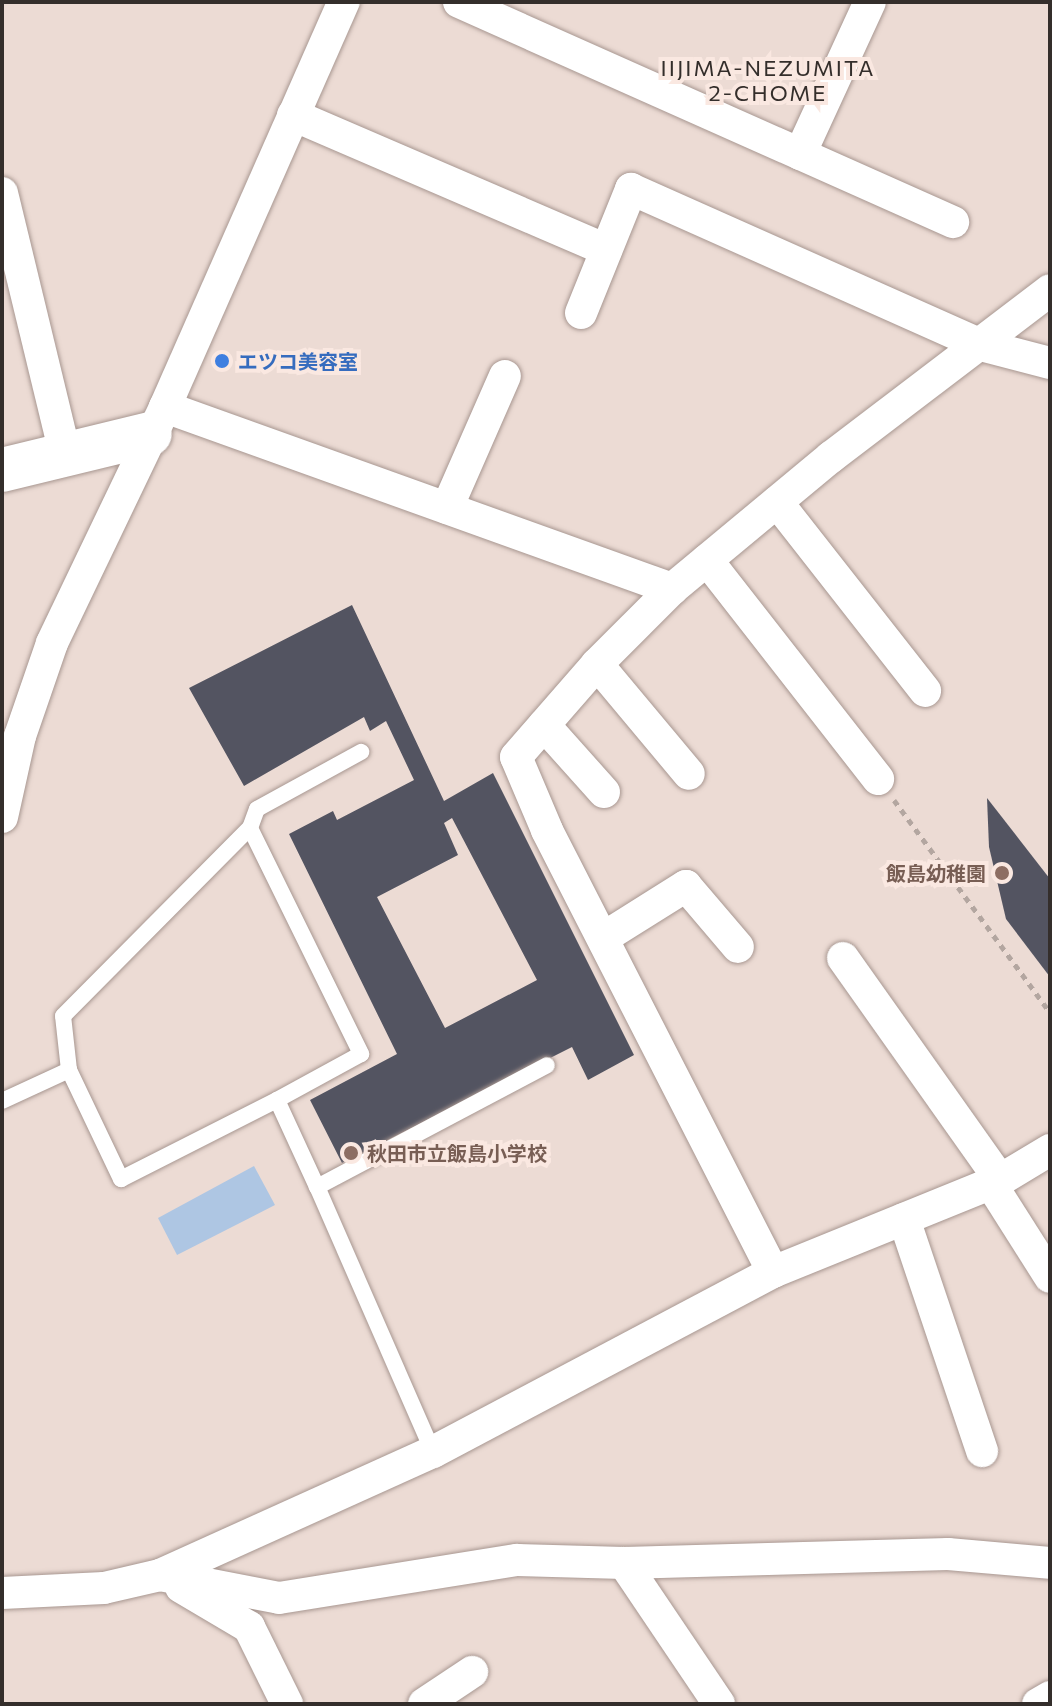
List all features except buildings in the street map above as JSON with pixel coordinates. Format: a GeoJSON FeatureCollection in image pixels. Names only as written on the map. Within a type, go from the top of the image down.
{"type":"FeatureCollection","features":[{"type":"Feature","properties":{"kind":"street"},"geometry":{"type":"LineString","coordinates":[[2,817],[11,738],[52,643],[158,420],[344,2]]}},
{"type":"Feature","properties":{"kind":"street"},"geometry":{"type":"LineString","coordinates":[[459,2],[953,222]]}},
{"type":"Feature","properties":{"kind":"street"},"geometry":{"type":"LineString","coordinates":[[800,154],[870,2]]}},
{"type":"Feature","properties":{"kind":"street"},"geometry":{"type":"LineString","coordinates":[[293,115],[606,250]]}},
{"type":"Feature","properties":{"kind":"street"},"geometry":{"type":"LineString","coordinates":[[581,313],[631,189],[981,345],[1050,363]]}},
{"type":"Feature","properties":{"kind":"street"},"geometry":{"type":"LineString","coordinates":[[3,197],[65,453]]}},
{"type":"Feature","properties":{"kind":"street"},"geometry":{"type":"LineString","coordinates":[[773,1272],[547,830],[516,757],[597,664],[672,589],[777,502],[1050,290]]}},
{"type":"Feature","properties":{"kind":"street"},"geometry":{"type":"LineString","coordinates":[[447,508],[505,376]]}},
{"type":"Feature","properties":{"kind":"street"},"geometry":{"type":"LineString","coordinates":[[2,470],[65,453],[158,420],[447,508],[672,589]]}},
{"type":"Feature","properties":{"kind":"street"},"geometry":{"type":"LineString","coordinates":[[777,502],[925,691]]}},
{"type":"Feature","properties":{"kind":"street"},"geometry":{"type":"LineString","coordinates":[[707,560],[878,779]]}},
{"type":"Feature","properties":{"kind":"street"},"geometry":{"type":"LineString","coordinates":[[597,664],[689,774]]}},
{"type":"Feature","properties":{"kind":"street"},"geometry":{"type":"LineString","coordinates":[[544,725],[604,792]]}},
{"type":"Feature","properties":{"kind":"street"},"geometry":{"type":"LineString","coordinates":[[603,938],[686,886],[738,947]]}},
{"type":"Feature","properties":{"kind":"street"},"geometry":{"type":"LineString","coordinates":[[843,958],[995,1182],[1050,1277]]}},
{"type":"Feature","properties":{"kind":"street"},"geometry":{"type":"LineString","coordinates":[[2,1593],[104,1588],[160,1575],[433,1452],[773,1272],[995,1182],[1050,1150]]}},
{"type":"Feature","properties":{"kind":"street"},"geometry":{"type":"LineString","coordinates":[[904,1219],[982,1451]]}},
{"type":"Feature","properties":{"kind":"street"},"geometry":{"type":"LineString","coordinates":[[160,1575],[279,1598],[517,1560],[624,1563],[948,1554],[1050,1563]]}},
{"type":"Feature","properties":{"kind":"street"},"geometry":{"type":"LineString","coordinates":[[624,1563],[719,1704]]}},
{"type":"Feature","properties":{"kind":"street"},"geometry":{"type":"LineString","coordinates":[[160,1575],[249,1627],[287,1704]]}},
{"type":"Feature","properties":{"kind":"street"},"geometry":{"type":"LineString","coordinates":[[424,1704],[472,1672]]}},
{"type":"Feature","properties":{"kind":"street"},"geometry":{"type":"LineString","coordinates":[[1038,1704],[1050,1697]]}},
{"type":"Feature","properties":{"kind":"lane"},"geometry":{"type":"LineString","coordinates":[[250,828],[361,1054],[121,1179],[69,1070],[63,1016],[250,828],[257,809],[361,752]]}},
{"type":"Feature","properties":{"kind":"lane"},"geometry":{"type":"LineString","coordinates":[[317,1187],[547,1065]]}},
{"type":"Feature","properties":{"kind":"lane"},"geometry":{"type":"LineString","coordinates":[[2,1101],[69,1070]]}},
{"type":"Feature","properties":{"kind":"lane"},"geometry":{"type":"LineString","coordinates":[[277,1100],[433,1452]]}},
{"type":"Feature","properties":{"kind":"path"},"geometry":{"type":"LineString","coordinates":[[878,779],[1050,1012]]}},
{"type":"Feature","properties":{"kind":"water"},"geometry":{"type":"Polygon","coordinates":[[[254,1166],[275,1205],[177,1255],[158,1218],[254,1166]]]}},
{"type":"Feature","properties":{"kind":"place","name":"エツコ美容室"},"geometry":{"type":"Point","coordinates":[222,361]}},
{"type":"Feature","properties":{"kind":"place","name":"飯島幼稚園"},"geometry":{"type":"Point","coordinates":[1002,873]}},
{"type":"Feature","properties":{"kind":"place","name":"秋田市立飯島小学校"},"geometry":{"type":"Point","coordinates":[351,1153]}},
{"type":"Feature","properties":{"kind":"district","name":"IIJIMA-NEZUMITA 2-CHOME"},"geometry":{"type":"Point","coordinates":[768,80]}}]}
